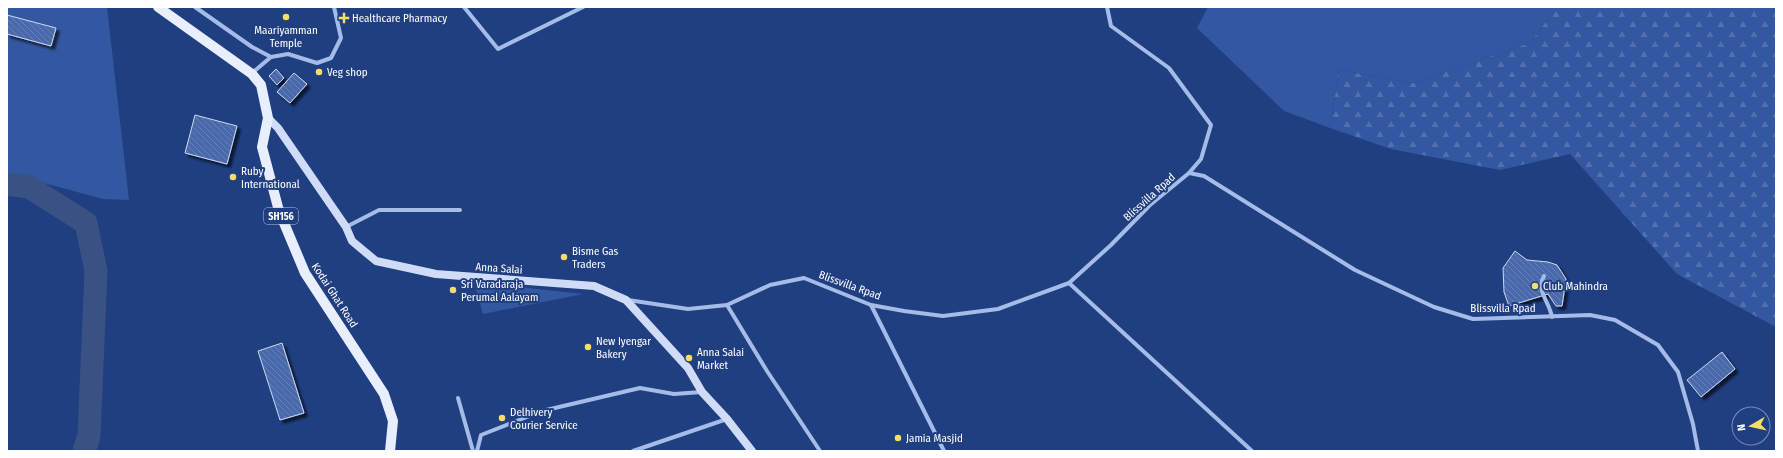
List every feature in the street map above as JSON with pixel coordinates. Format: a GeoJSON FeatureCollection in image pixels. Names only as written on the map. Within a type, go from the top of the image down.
{"type":"FeatureCollection","features":[{"type":"Feature","properties":{"kind":"main road","name":"Kodai Ghat Road"},"geometry":{"type":"LineString","coordinates":[[158,7],[252,74],[261,85],[268,118],[262,147],[279,211],[305,273],[384,394],[393,420],[390,451]]}},
{"type":"Feature","properties":{"kind":"street"},"geometry":{"type":"LineString","coordinates":[[195,7],[252,47],[270,57]]}},
{"type":"Feature","properties":{"kind":"street"},"geometry":{"type":"LineString","coordinates":[[464,7],[498,49],[582,7]]}},
{"type":"Feature","properties":{"kind":"street"},"geometry":{"type":"LineString","coordinates":[[1107,7],[1111,26],[1169,68],[1211,125],[1200,159],[1189,173]]}},
{"type":"Feature","properties":{"kind":"street"},"geometry":{"type":"LineString","coordinates":[[252,74],[270,57],[288,54],[317,63],[331,58],[341,38],[334,8]]}},
{"type":"Feature","properties":{"kind":"street","name":"Anna Salai"},"geometry":{"type":"LineString","coordinates":[[268,118],[278,128],[346,227],[352,241],[376,261],[436,274],[594,286],[626,300],[688,368],[702,392],[728,419],[752,451]]}},
{"type":"Feature","properties":{"kind":"street","name":"Blissvilla Rpad"},"geometry":{"type":"LineString","coordinates":[[626,300],[688,309],[727,305],[770,285],[804,278],[871,305],[943,316],[998,309],[1069,283],[1111,245],[1150,205],[1189,173],[1204,176],[1355,270],[1434,308],[1473,319],[1590,315],[1615,320],[1658,345],[1678,372],[1693,424],[1698,451]]}},
{"type":"Feature","properties":{"kind":"street"},"geometry":{"type":"LineString","coordinates":[[346,227],[378,210],[460,210]]}},
{"type":"Feature","properties":{"kind":"street"},"geometry":{"type":"LineString","coordinates":[[1544,276],[1541,282],[1542,295],[1550,305],[1552,317]]}},
{"type":"Feature","properties":{"kind":"street"},"geometry":{"type":"LineString","coordinates":[[1069,283],[1252,451]]}},
{"type":"Feature","properties":{"kind":"street"},"geometry":{"type":"LineString","coordinates":[[727,305],[767,372],[820,451]]}},
{"type":"Feature","properties":{"kind":"street"},"geometry":{"type":"LineString","coordinates":[[871,305],[944,451]]}},
{"type":"Feature","properties":{"kind":"street"},"geometry":{"type":"LineString","coordinates":[[477,451],[481,435],[542,411],[575,402],[640,388],[674,394],[702,392]]}},
{"type":"Feature","properties":{"kind":"street"},"geometry":{"type":"LineString","coordinates":[[458,398],[473,451]]}},
{"type":"Feature","properties":{"kind":"street"},"geometry":{"type":"LineString","coordinates":[[633,451],[728,419]]}},
{"type":"Feature","properties":{"kind":"green space"},"geometry":{"type":"Polygon","coordinates":[[[7,7],[107,7],[129,200],[103,199],[18,176],[7,175],[7,7]]]}},
{"type":"Feature","properties":{"kind":"green space"},"geometry":{"type":"Polygon","coordinates":[[[1208,7],[1557,7],[1530,43],[1413,83],[1339,70],[1330,128],[1284,111],[1197,28],[1208,7]]]}},
{"type":"Feature","properties":{"kind":"green space"},"geometry":{"type":"Polygon","coordinates":[[[1557,7],[1776,7],[1776,327],[1677,274],[1570,154],[1500,170],[1391,149],[1330,128],[1339,70],[1413,83],[1530,43],[1557,7]]]}},
{"type":"Feature","properties":{"kind":"green space"},"geometry":{"type":"Polygon","coordinates":[[[474,282],[583,294],[483,314],[474,282]]]}},
{"type":"Feature","properties":{"kind":"building"},"geometry":{"type":"Polygon","coordinates":[[[7,15],[56,28],[51,46],[7,34],[7,15]]]}},
{"type":"Feature","properties":{"kind":"building"},"geometry":{"type":"Polygon","coordinates":[[[276,69],[284,78],[277,85],[269,76],[276,69]]]}},
{"type":"Feature","properties":{"kind":"building"},"geometry":{"type":"Polygon","coordinates":[[[294,73],[307,84],[290,103],[277,92],[294,73]]]}},
{"type":"Feature","properties":{"kind":"building"},"geometry":{"type":"Polygon","coordinates":[[[195,115],[237,126],[227,164],[185,153],[195,115]]]}},
{"type":"Feature","properties":{"kind":"building","name":"Club Mahindra"},"geometry":{"type":"Polygon","coordinates":[[[1515,251],[1527,260],[1548,262],[1557,265],[1566,279],[1562,306],[1556,306],[1548,294],[1509,306],[1504,292],[1503,268],[1515,251]]]}},
{"type":"Feature","properties":{"kind":"building"},"geometry":{"type":"Polygon","coordinates":[[[282,343],[304,413],[280,420],[258,351],[282,343]]]}},
{"type":"Feature","properties":{"kind":"building"},"geometry":{"type":"Polygon","coordinates":[[[1722,352],[1735,369],[1701,397],[1687,380],[1722,352]]]}},
{"type":"Feature","properties":{"kind":"waterway"},"geometry":{"type":"LineString","coordinates":[[7,184],[29,187],[86,223],[96,271],[89,436],[84,451]]}},
{"type":"Feature","properties":{"kind":"place","name":"Maariyamman Temple"},"geometry":{"type":"Point","coordinates":[286,17]}},
{"type":"Feature","properties":{"kind":"place","name":"Healthcare Pharmacy"},"geometry":{"type":"Point","coordinates":[344,18]}},
{"type":"Feature","properties":{"kind":"place","name":"Veg shop"},"geometry":{"type":"Point","coordinates":[319,72]}},
{"type":"Feature","properties":{"kind":"place","name":"Ruby International"},"geometry":{"type":"Point","coordinates":[233,177]}},
{"type":"Feature","properties":{"kind":"place","name":"Bisme Gas Traders"},"geometry":{"type":"Point","coordinates":[564,257]}},
{"type":"Feature","properties":{"kind":"place","name":"Club Mahindra"},"geometry":{"type":"Point","coordinates":[1535,286]}},
{"type":"Feature","properties":{"kind":"place","name":"Sri Varadaraja Perumal Aalayam"},"geometry":{"type":"Point","coordinates":[453,290]}},
{"type":"Feature","properties":{"kind":"place","name":"New Iyengar Bakery"},"geometry":{"type":"Point","coordinates":[588,347]}},
{"type":"Feature","properties":{"kind":"place","name":"Anna Salai Market"},"geometry":{"type":"Point","coordinates":[689,358]}},
{"type":"Feature","properties":{"kind":"place","name":"Delhivery Courier Service"},"geometry":{"type":"Point","coordinates":[502,418]}},
{"type":"Feature","properties":{"kind":"place","name":"Jamia Masjid"},"geometry":{"type":"Point","coordinates":[898,438]}}]}
